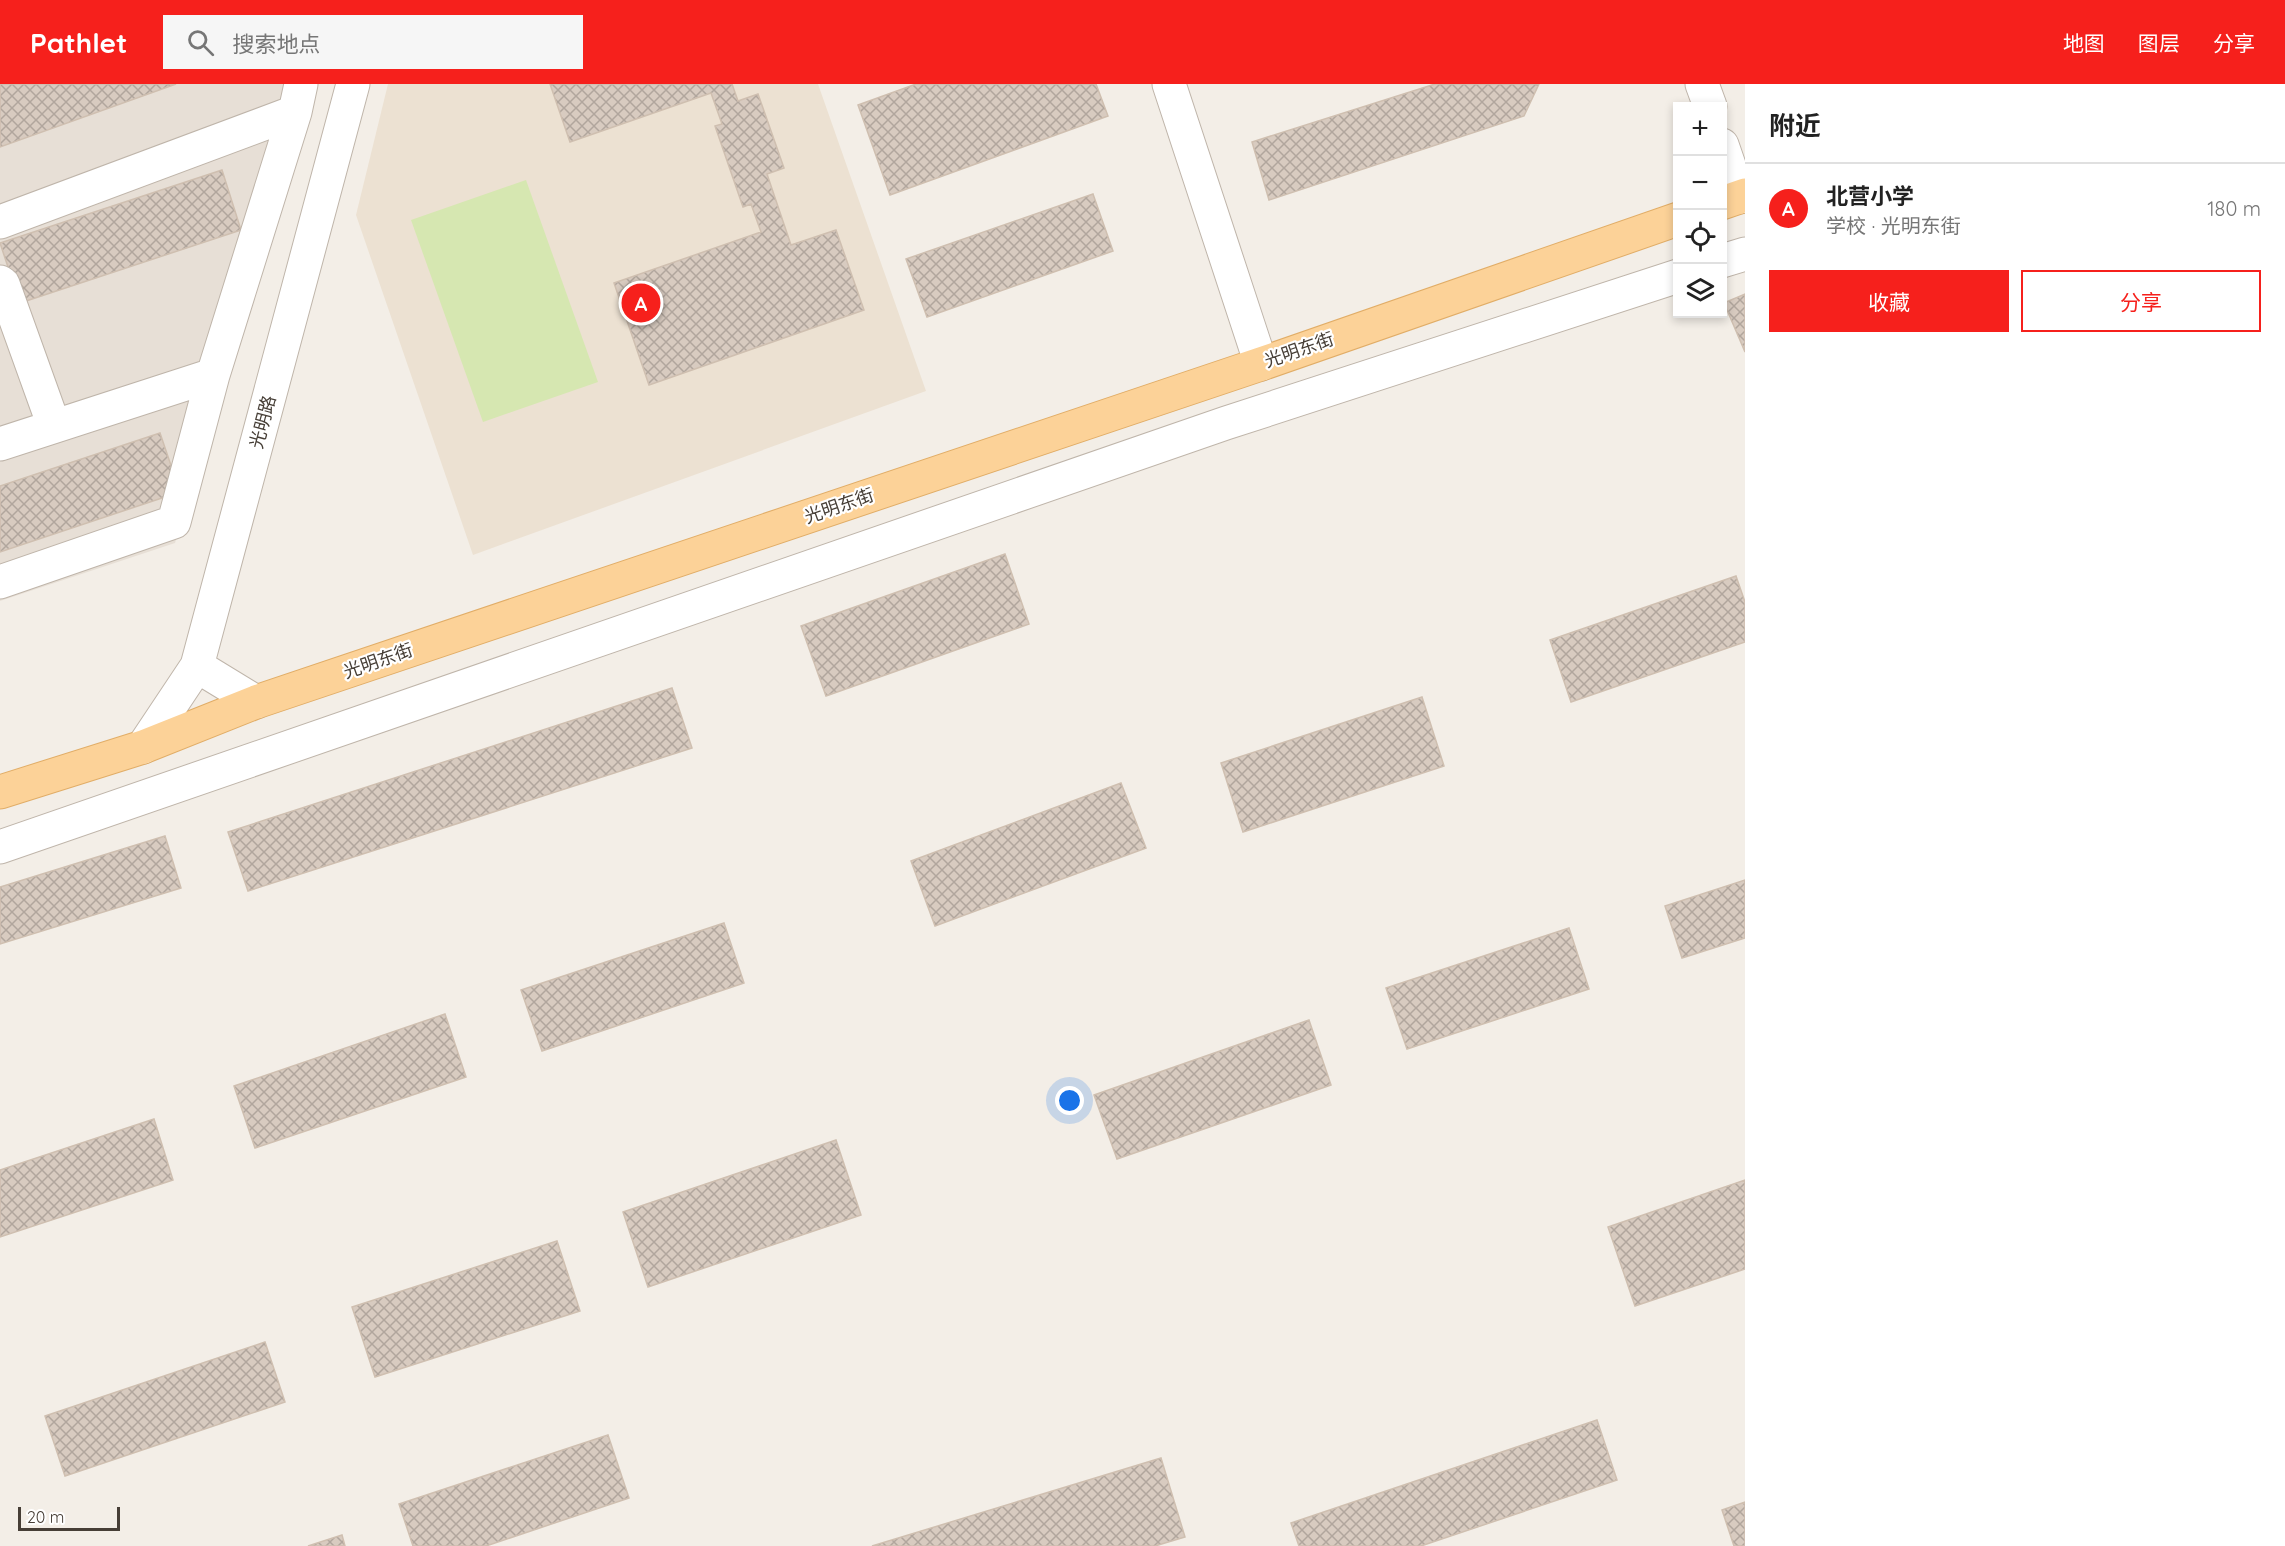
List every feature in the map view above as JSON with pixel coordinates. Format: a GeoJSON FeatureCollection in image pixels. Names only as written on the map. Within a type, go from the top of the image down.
{"type":"FeatureCollection","features":[{"type":"Feature","properties":{"kind":"main road","name":"光明东街"},"geometry":{"type":"LineString","coordinates":[[0,792],[143,747],[256,702],[1261,364],[1673,220]]}},
{"type":"Feature","properties":{"kind":"street","name":"光明路"},"geometry":{"type":"LineString","coordinates":[[143,747],[197,666],[353,84]]}},
{"type":"Feature","properties":{"kind":"street"},"geometry":{"type":"LineString","coordinates":[[1169,84],[1261,364]]}},
{"type":"Feature","properties":{"kind":"street"},"geometry":{"type":"LineString","coordinates":[[1702,84],[1709,102]]}},
{"type":"Feature","properties":{"kind":"street"},"geometry":{"type":"LineString","coordinates":[[0,222],[298,98]]}},
{"type":"Feature","properties":{"kind":"street"},"geometry":{"type":"LineString","coordinates":[[0,582],[174,522],[213,375],[298,98]]}},
{"type":"Feature","properties":{"kind":"street"},"geometry":{"type":"LineString","coordinates":[[1725,156],[1736,199]]}},
{"type":"Feature","properties":{"kind":"street"},"geometry":{"type":"LineString","coordinates":[[1727,259],[1745,254]]}},
{"type":"Feature","properties":{"kind":"street"},"geometry":{"type":"LineString","coordinates":[[0,847],[1226,423],[1673,277]]}},
{"type":"Feature","properties":{"kind":"street"},"geometry":{"type":"LineString","coordinates":[[0,282],[3,284],[54,426]]}},
{"type":"Feature","properties":{"kind":"street"},"geometry":{"type":"LineString","coordinates":[[0,444],[213,375]]}},
{"type":"Feature","properties":{"kind":"street"},"geometry":{"type":"LineString","coordinates":[[197,666],[256,702]]}},
{"type":"Feature","properties":{"kind":"shaded area"},"geometry":{"type":"Polygon","coordinates":[[[0,84],[312,84],[175,543],[0,601],[0,84]]]}},
{"type":"Feature","properties":{"kind":"shaded area"},"geometry":{"type":"Polygon","coordinates":[[[388,84],[818,84],[926,391],[473,555],[356,215],[388,84]]]}},
{"type":"Feature","properties":{"kind":"green space"},"geometry":{"type":"Polygon","coordinates":[[[526,180],[598,382],[483,422],[411,220],[526,180]]]}},
{"type":"Feature","properties":{"kind":"building"},"geometry":{"type":"Polygon","coordinates":[[[0,84],[176,84],[0,147],[0,84]]]}},
{"type":"Feature","properties":{"kind":"building"},"geometry":{"type":"Polygon","coordinates":[[[550,84],[732,84],[738,101],[758,94],[784,168],[767,174],[791,245],[836,230],[864,310],[649,385],[614,283],[761,232],[751,204],[743,207],[715,126],[722,124],[711,93],[570,142],[550,84]]]}},
{"type":"Feature","properties":{"kind":"building"},"geometry":{"type":"Polygon","coordinates":[[[916,84],[1096,84],[1108,116],[890,195],[858,105],[916,84]]]}},
{"type":"Feature","properties":{"kind":"building"},"geometry":{"type":"Polygon","coordinates":[[[1435,84],[1539,84],[1524,116],[1269,200],[1252,142],[1435,84]]]}},
{"type":"Feature","properties":{"kind":"building"},"geometry":{"type":"Polygon","coordinates":[[[222,170],[241,230],[20,303],[0,243],[222,170]]]}},
{"type":"Feature","properties":{"kind":"building"},"geometry":{"type":"Polygon","coordinates":[[[1093,194],[1113,251],[927,317],[906,259],[1093,194]]]}},
{"type":"Feature","properties":{"kind":"building"},"geometry":{"type":"Polygon","coordinates":[[[1745,294],[1745,352],[1727,310],[1727,302],[1745,294]]]}},
{"type":"Feature","properties":{"kind":"building"},"geometry":{"type":"Polygon","coordinates":[[[160,433],[180,492],[0,552],[0,486],[160,433]]]}},
{"type":"Feature","properties":{"kind":"building"},"geometry":{"type":"Polygon","coordinates":[[[1005,554],[1029,624],[826,696],[801,626],[1005,554]]]}},
{"type":"Feature","properties":{"kind":"building"},"geometry":{"type":"Polygon","coordinates":[[[1736,576],[1745,602],[1745,642],[1571,702],[1550,640],[1736,576]]]}},
{"type":"Feature","properties":{"kind":"building"},"geometry":{"type":"Polygon","coordinates":[[[672,688],[692,748],[248,891],[228,832],[672,688]]]}},
{"type":"Feature","properties":{"kind":"building"},"geometry":{"type":"Polygon","coordinates":[[[1422,697],[1444,766],[1243,832],[1221,763],[1422,697]]]}},
{"type":"Feature","properties":{"kind":"building"},"geometry":{"type":"Polygon","coordinates":[[[1121,783],[1146,848],[935,926],[911,861],[1121,783]]]}},
{"type":"Feature","properties":{"kind":"building"},"geometry":{"type":"Polygon","coordinates":[[[165,836],[181,888],[0,944],[0,887],[165,836]]]}},
{"type":"Feature","properties":{"kind":"building"},"geometry":{"type":"Polygon","coordinates":[[[1745,880],[1745,938],[1682,958],[1665,906],[1745,880]]]}},
{"type":"Feature","properties":{"kind":"building"},"geometry":{"type":"Polygon","coordinates":[[[724,923],[744,983],[542,1051],[521,990],[724,923]]]}},
{"type":"Feature","properties":{"kind":"building"},"geometry":{"type":"Polygon","coordinates":[[[1569,928],[1589,989],[1407,1049],[1386,988],[1569,928]]]}},
{"type":"Feature","properties":{"kind":"building"},"geometry":{"type":"Polygon","coordinates":[[[445,1014],[466,1077],[255,1148],[234,1086],[445,1014]]]}},
{"type":"Feature","properties":{"kind":"building"},"geometry":{"type":"Polygon","coordinates":[[[1309,1020],[1331,1085],[1117,1159],[1094,1095],[1309,1020]]]}},
{"type":"Feature","properties":{"kind":"building"},"geometry":{"type":"Polygon","coordinates":[[[154,1119],[173,1180],[0,1237],[0,1170],[154,1119]]]}},
{"type":"Feature","properties":{"kind":"building"},"geometry":{"type":"Polygon","coordinates":[[[836,1140],[861,1215],[648,1287],[623,1212],[836,1140]]]}},
{"type":"Feature","properties":{"kind":"building"},"geometry":{"type":"Polygon","coordinates":[[[1745,1180],[1745,1269],[1635,1306],[1608,1227],[1745,1180]]]}},
{"type":"Feature","properties":{"kind":"building"},"geometry":{"type":"Polygon","coordinates":[[[557,1241],[580,1311],[375,1377],[352,1307],[557,1241]]]}},
{"type":"Feature","properties":{"kind":"building"},"geometry":{"type":"Polygon","coordinates":[[[265,1342],[285,1402],[65,1476],[45,1416],[265,1342]]]}},
{"type":"Feature","properties":{"kind":"building"},"geometry":{"type":"Polygon","coordinates":[[[1597,1420],[1617,1480],[1421,1546],[1299,1546],[1291,1523],[1597,1420]]]}},
{"type":"Feature","properties":{"kind":"building"},"geometry":{"type":"Polygon","coordinates":[[[608,1435],[629,1498],[486,1546],[413,1546],[399,1504],[608,1435]]]}},
{"type":"Feature","properties":{"kind":"building"},"geometry":{"type":"Polygon","coordinates":[[[1161,1458],[1185,1537],[1155,1546],[872,1546],[1161,1458]]]}},
{"type":"Feature","properties":{"kind":"building"},"geometry":{"type":"Polygon","coordinates":[[[1745,1502],[1745,1546],[1734,1546],[1722,1510],[1745,1502]]]}},
{"type":"Feature","properties":{"kind":"building"},"geometry":{"type":"Polygon","coordinates":[[[342,1535],[345,1546],[308,1546],[342,1535]]]}},
{"type":"Feature","properties":{"kind":"place","name":"北营小学"},"geometry":{"type":"Point","coordinates":[641,303]}}]}
